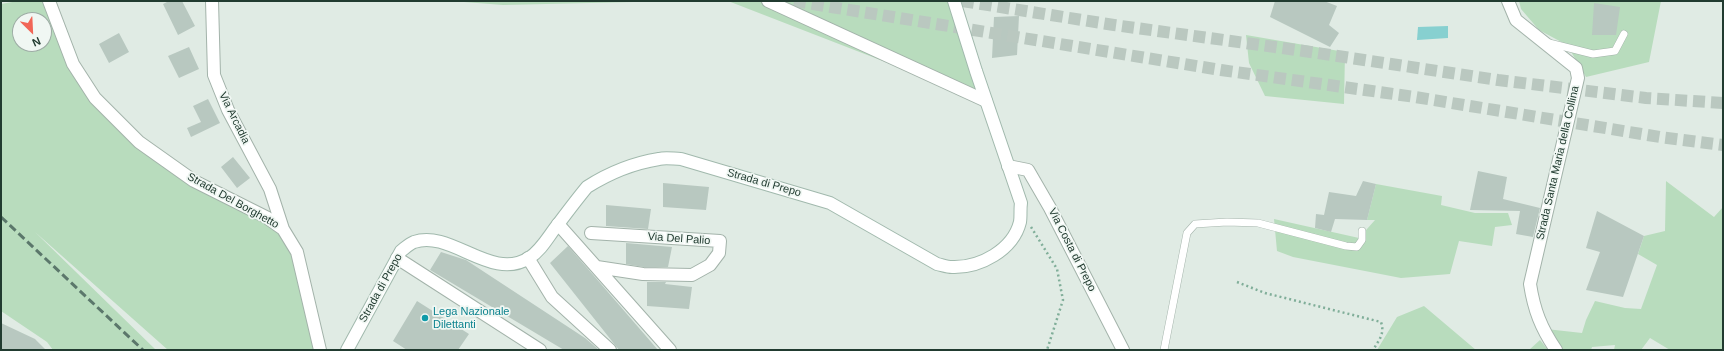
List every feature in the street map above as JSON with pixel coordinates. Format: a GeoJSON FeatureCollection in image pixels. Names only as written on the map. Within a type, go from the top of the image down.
{"type":"FeatureCollection","features":[{"type":"Feature","properties":{"kind":"street","name":"Strada Del Borghetto"},"geometry":{"type":"LineString","coordinates":[[49,1],[73,64],[95,98],[139,142],[194,181],[266,217],[283,229],[297,252],[320,350]]}},
{"type":"Feature","properties":{"kind":"street","name":"Via Arcadia"},"geometry":{"type":"LineString","coordinates":[[212,1],[214,75],[228,110],[270,189],[283,229]]}},
{"type":"Feature","properties":{"kind":"street"},"geometry":{"type":"LineString","coordinates":[[768,1],[986,101]]}},
{"type":"Feature","properties":{"kind":"street","name":"Strada di Prepo"},"geometry":{"type":"LineString","coordinates":[[347,350],[401,251],[413,243],[426,240],[441,242],[485,260],[505,264],[518,263],[540,249],[587,187],[625,168],[660,158],[681,160],[830,204],[937,264],[953,267],[974,264],[997,254],[1013,239],[1020,221],[1020,203],[954,1]]}},
{"type":"Feature","properties":{"kind":"street","name":"Strada Santa Maria della Collina"},"geometry":{"type":"LineString","coordinates":[[1508,1],[1516,20],[1576,68],[1578,78],[1530,284],[1532,301],[1544,332],[1556,350]]}},
{"type":"Feature","properties":{"kind":"street","name":"Via Costa di Prepo"},"geometry":{"type":"LineString","coordinates":[[1008,166],[1028,170],[1050,208],[1123,350]]}},
{"type":"Feature","properties":{"kind":"street"},"geometry":{"type":"LineString","coordinates":[[558,224],[670,350]]}},
{"type":"Feature","properties":{"kind":"street","name":"Via Del Palio"},"geometry":{"type":"LineString","coordinates":[[591,233],[720,241],[719,253],[710,265],[692,275],[643,274],[597,267]]}},
{"type":"Feature","properties":{"kind":"street"},"geometry":{"type":"LineString","coordinates":[[397,258],[540,350]]}},
{"type":"Feature","properties":{"kind":"street"},"geometry":{"type":"LineString","coordinates":[[528,258],[552,297],[610,350]]}},
{"type":"Feature","properties":{"kind":"lane"},"geometry":{"type":"LineString","coordinates":[[1544,41],[1593,54],[1615,51],[1624,34]]}},
{"type":"Feature","properties":{"kind":"lane"},"geometry":{"type":"LineString","coordinates":[[1164,350],[1187,232],[1195,224],[1227,222],[1258,223],[1346,246],[1357,247],[1362,240],[1362,232]]}},
{"type":"Feature","properties":{"kind":"path"},"geometry":{"type":"LineString","coordinates":[[1020,221],[1032,228],[1057,269],[1063,300],[1047,350]]}},
{"type":"Feature","properties":{"kind":"path"},"geometry":{"type":"LineString","coordinates":[[1237,282],[1265,293],[1381,322],[1384,330],[1373,350]]}},
{"type":"Feature","properties":{"kind":"green space"},"geometry":{"type":"Polygon","coordinates":[[[18,1],[49,1],[73,64],[139,142],[266,217],[297,252],[320,350],[168,350],[35,232],[156,350],[53,350],[47,342],[1,311],[1,4],[18,1]]]}},
{"type":"Feature","properties":{"kind":"green space"},"geometry":{"type":"Polygon","coordinates":[[[451,1],[677,1],[503,5],[451,1]]]}},
{"type":"Feature","properties":{"kind":"green space"},"geometry":{"type":"Polygon","coordinates":[[[728,1],[954,1],[986,101],[728,1]]]}},
{"type":"Feature","properties":{"kind":"green space"},"geometry":{"type":"Polygon","coordinates":[[[1519,1],[1661,1],[1649,62],[1586,77],[1567,45],[1539,30],[1521,9],[1519,1]]]}},
{"type":"Feature","properties":{"kind":"green space"},"geometry":{"type":"Polygon","coordinates":[[[1246,35],[1345,52],[1344,104],[1265,96],[1249,63],[1246,35]]]}},
{"type":"Feature","properties":{"kind":"green space"},"geometry":{"type":"Polygon","coordinates":[[[1666,181],[1714,217],[1723,207],[1723,350],[1670,350],[1650,338],[1641,350],[1614,350],[1615,345],[1592,347],[1591,350],[1560,350],[1546,329],[1582,333],[1595,301],[1625,308],[1641,309],[1657,265],[1638,254],[1644,236],[1665,231],[1666,181]]]}},
{"type":"Feature","properties":{"kind":"green space"},"geometry":{"type":"Polygon","coordinates":[[[1376,184],[1442,196],[1441,205],[1475,213],[1508,213],[1512,225],[1495,227],[1492,246],[1459,241],[1450,274],[1401,278],[1293,257],[1277,251],[1274,219],[1359,238],[1375,220],[1367,220],[1376,184]]]}},
{"type":"Feature","properties":{"kind":"green space"},"geometry":{"type":"Polygon","coordinates":[[[1424,306],[1476,350],[1377,350],[1397,317],[1424,306]]]}},
{"type":"Feature","properties":{"kind":"green space"},"geometry":{"type":"Polygon","coordinates":[[[1540,340],[1548,350],[1529,350],[1540,340]]]}},
{"type":"Feature","properties":{"kind":"water"},"geometry":{"type":"Polygon","coordinates":[[[1448,26],[1448,38],[1417,40],[1418,27],[1448,26]]]}},
{"type":"Feature","properties":{"kind":"building"},"geometry":{"type":"Polygon","coordinates":[[[169,1],[182,1],[195,26],[178,35],[163,4],[169,1]]]}},
{"type":"Feature","properties":{"kind":"building"},"geometry":{"type":"Polygon","coordinates":[[[1275,1],[1324,1],[1337,6],[1329,25],[1339,33],[1330,47],[1270,17],[1275,1]]]}},
{"type":"Feature","properties":{"kind":"building"},"geometry":{"type":"Polygon","coordinates":[[[1594,3],[1620,7],[1616,35],[1592,35],[1594,3]]]}},
{"type":"Feature","properties":{"kind":"building"},"geometry":{"type":"Polygon","coordinates":[[[1019,16],[1017,55],[992,58],[994,17],[1019,16]]]}},
{"type":"Feature","properties":{"kind":"building"},"geometry":{"type":"Polygon","coordinates":[[[119,33],[129,52],[109,63],[99,44],[119,33]]]}},
{"type":"Feature","properties":{"kind":"building"},"geometry":{"type":"Polygon","coordinates":[[[189,47],[199,69],[179,78],[168,56],[189,47]]]}},
{"type":"Feature","properties":{"kind":"building"},"geometry":{"type":"Polygon","coordinates":[[[208,99],[220,123],[191,137],[187,128],[201,122],[193,106],[208,99]]]}},
{"type":"Feature","properties":{"kind":"building"},"geometry":{"type":"Polygon","coordinates":[[[233,157],[250,178],[237,188],[221,167],[233,157]]]}},
{"type":"Feature","properties":{"kind":"building"},"geometry":{"type":"Polygon","coordinates":[[[1478,171],[1507,177],[1503,199],[1540,208],[1533,237],[1516,234],[1520,211],[1470,210],[1478,171]]]}},
{"type":"Feature","properties":{"kind":"building"},"geometry":{"type":"Polygon","coordinates":[[[1363,181],[1376,184],[1367,220],[1335,219],[1331,232],[1315,228],[1316,214],[1324,215],[1329,192],[1356,196],[1363,181]]]}},
{"type":"Feature","properties":{"kind":"building"},"geometry":{"type":"Polygon","coordinates":[[[663,183],[709,187],[706,210],[663,207],[663,183]]]}},
{"type":"Feature","properties":{"kind":"building"},"geometry":{"type":"Polygon","coordinates":[[[606,205],[651,209],[648,229],[606,226],[606,205]]]}},
{"type":"Feature","properties":{"kind":"building"},"geometry":{"type":"Polygon","coordinates":[[[1597,211],[1644,236],[1623,297],[1586,290],[1600,252],[1586,248],[1597,211]]]}},
{"type":"Feature","properties":{"kind":"building"},"geometry":{"type":"Polygon","coordinates":[[[626,243],[672,247],[668,267],[644,267],[626,264],[626,243]]]}},
{"type":"Feature","properties":{"kind":"building"},"geometry":{"type":"Polygon","coordinates":[[[568,246],[658,350],[619,350],[550,263],[568,246]]]}},
{"type":"Feature","properties":{"kind":"building"},"geometry":{"type":"Polygon","coordinates":[[[441,252],[466,260],[585,338],[599,350],[564,350],[430,270],[441,252]]]}},
{"type":"Feature","properties":{"kind":"building"},"geometry":{"type":"Polygon","coordinates":[[[647,282],[666,282],[665,284],[692,287],[689,309],[647,306],[647,282]]]}},
{"type":"Feature","properties":{"kind":"building","name":"Lega Nazionale Dilettanti"},"geometry":{"type":"Polygon","coordinates":[[[417,301],[469,334],[458,350],[407,350],[393,341],[417,301]]]}},
{"type":"Feature","properties":{"kind":"building"},"geometry":{"type":"Polygon","coordinates":[[[1,323],[35,339],[46,350],[1,350],[1,323]]]}},
{"type":"Feature","properties":{"kind":"tunnel"},"geometry":{"type":"LineString","coordinates":[[794,1],[1221,70],[1415,97],[1660,137],[1723,145]]}},
{"type":"Feature","properties":{"kind":"tunnel"},"geometry":{"type":"LineString","coordinates":[[962,1],[1114,25],[1304,51],[1498,80],[1646,98],[1723,103]]}},
{"type":"Feature","properties":{"kind":"railway"},"geometry":{"type":"LineString","coordinates":[[1,217],[143,350]]}},
{"type":"Feature","properties":{"kind":"place","name":"Lega Nazionale Dilettanti"},"geometry":{"type":"Point","coordinates":[425,318]}}]}
